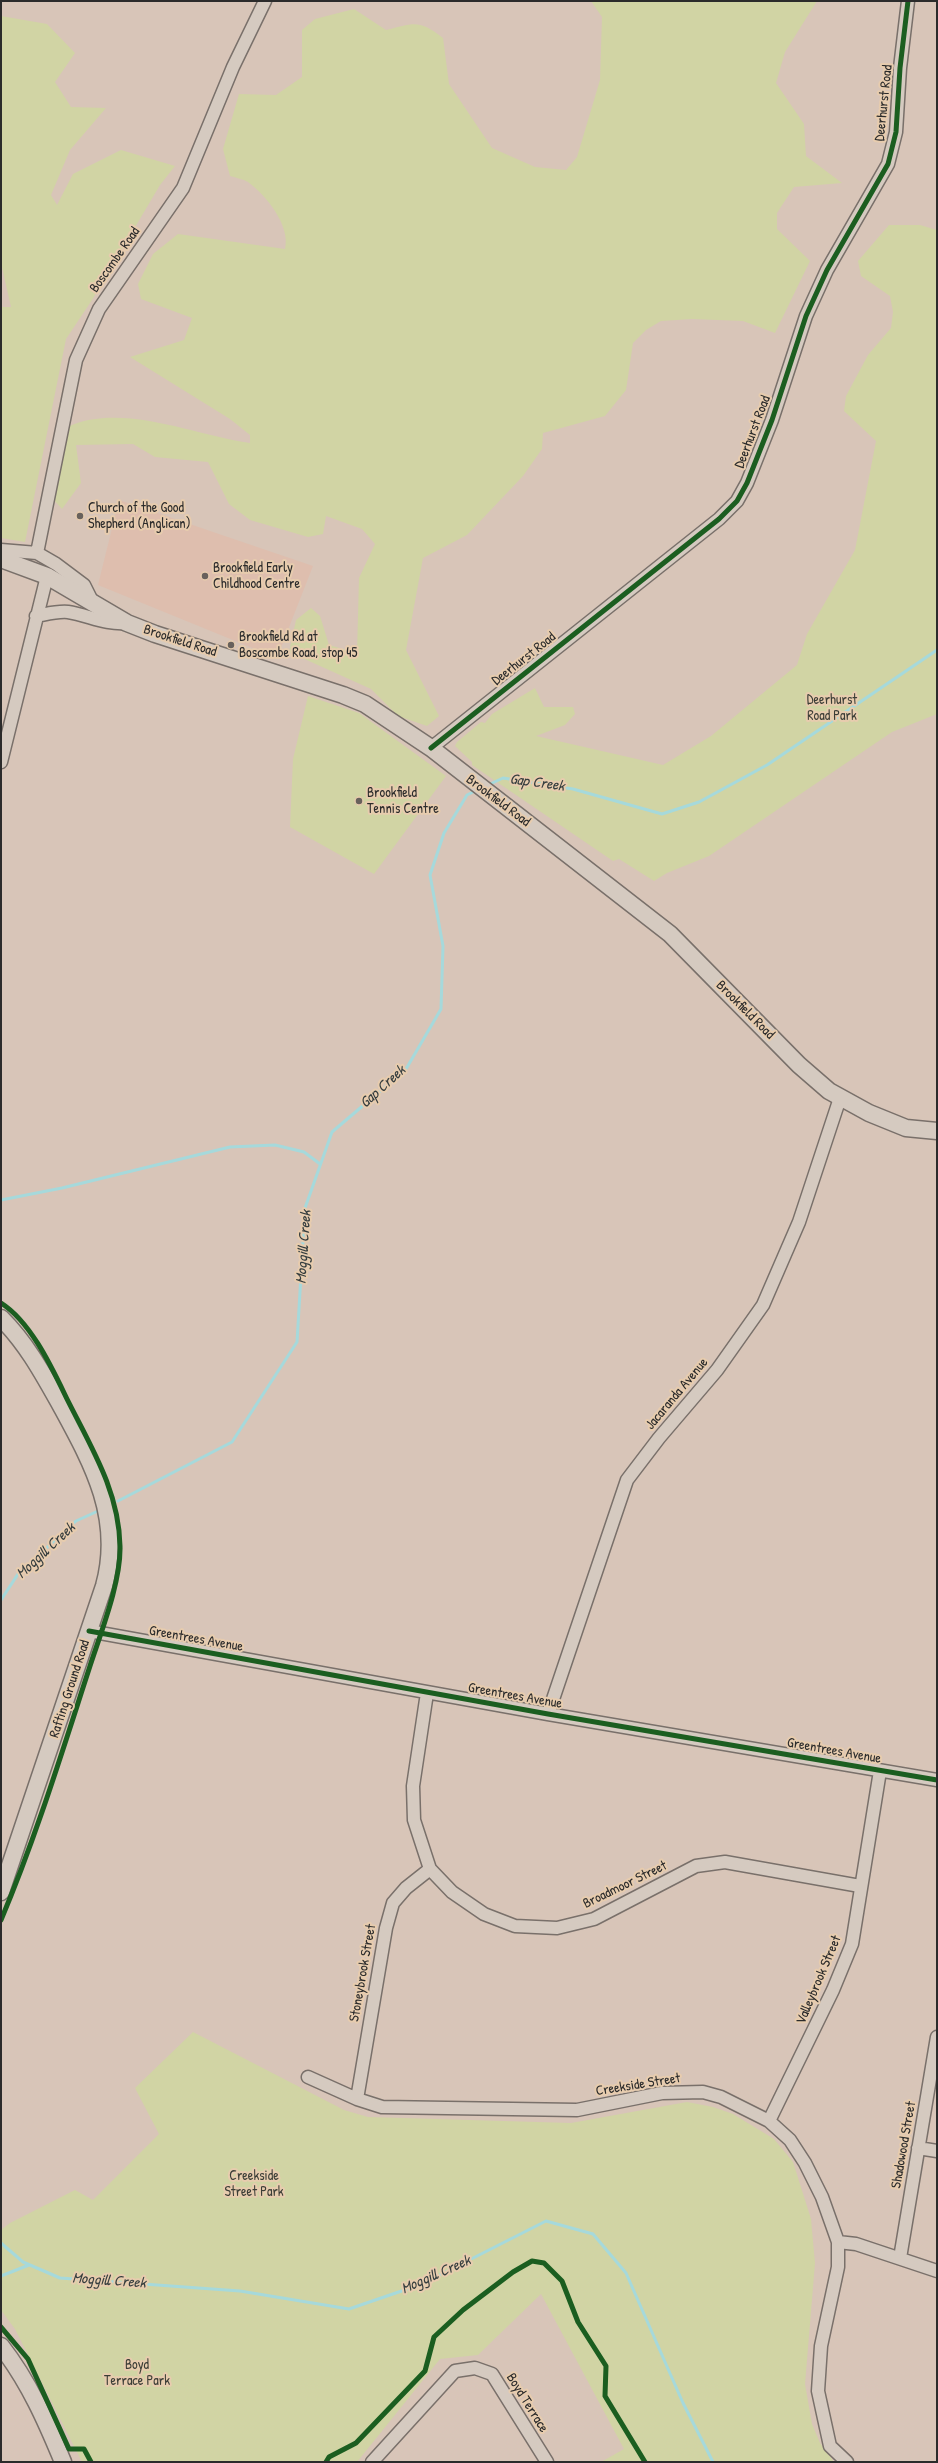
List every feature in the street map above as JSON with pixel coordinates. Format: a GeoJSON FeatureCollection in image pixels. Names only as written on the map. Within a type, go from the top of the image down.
{"type":"FeatureCollection","features":[{"type":"Feature","properties":{"kind":"main road","name":"Brookfield Road"},"geometry":{"type":"LineString","coordinates":[[1,560],[47,576],[126,623],[155,634],[343,695],[365,704],[431,748],[448,763],[670,934],[799,1065],[840,1098],[906,1128],[937,1131]]}},
{"type":"Feature","properties":{"kind":"main road","name":"Rafting Ground Road"},"geometry":{"type":"LineString","coordinates":[[1,1318],[37,1361],[84,1448],[99,1481],[106,1508],[110,1538],[107,1576],[1,1892]]}},
{"type":"Feature","properties":{"kind":"main road"},"geometry":{"type":"LineString","coordinates":[[1,2347],[31,2390],[63,2462]]}},
{"type":"Feature","properties":{"kind":"street","name":"Boscombe Road"},"geometry":{"type":"LineString","coordinates":[[37,553],[76,360],[99,309],[183,188],[233,67],[266,1]]}},
{"type":"Feature","properties":{"kind":"street","name":"Deerhurst Road"},"geometry":{"type":"LineString","coordinates":[[431,748],[719,519],[737,501],[747,483],[772,420],[806,316],[827,270],[888,164],[896,132],[900,68],[908,1]]}},
{"type":"Feature","properties":{"kind":"street"},"geometry":{"type":"LineString","coordinates":[[1,550],[37,553],[56,564],[84,584],[94,605]]}},
{"type":"Feature","properties":{"kind":"street"},"geometry":{"type":"LineString","coordinates":[[1,762],[47,576]]}},
{"type":"Feature","properties":{"kind":"street"},"geometry":{"type":"LineString","coordinates":[[36,616],[56,612],[68,612],[113,624],[126,623]]}},
{"type":"Feature","properties":{"kind":"street","name":"Jacaranda Avenue"},"geometry":{"type":"LineString","coordinates":[[548,1714],[627,1480],[659,1438],[717,1370],[763,1305],[799,1222],[840,1098]]}},
{"type":"Feature","properties":{"kind":"street","name":"Greentrees Avenue"},"geometry":{"type":"LineString","coordinates":[[89,1631],[427,1693],[937,1780]]}},
{"type":"Feature","properties":{"kind":"street","name":"Broadmoor Street"},"geometry":{"type":"LineString","coordinates":[[427,1693],[413,1786],[414,1820],[430,1869],[452,1892],[484,1914],[515,1926],[557,1928],[594,1919],[696,1866],[725,1862],[860,1886]]}},
{"type":"Feature","properties":{"kind":"street","name":"Valleybrook Street"},"geometry":{"type":"LineString","coordinates":[[769,2121],[833,1990],[852,1944],[860,1886],[880,1771]]}},
{"type":"Feature","properties":{"kind":"street","name":"Stoneybrook Street"},"geometry":{"type":"LineString","coordinates":[[357,2099],[386,1928],[393,1903],[406,1888],[430,1869]]}},
{"type":"Feature","properties":{"kind":"street","name":"Shadowood Street"},"geometry":{"type":"LineString","coordinates":[[900,2258],[937,2037]]}},
{"type":"Feature","properties":{"kind":"street","name":"Creekside Street"},"geometry":{"type":"LineString","coordinates":[[308,2077],[357,2099],[382,2107],[577,2110],[662,2094],[703,2092],[721,2097],[769,2121],[790,2140],[805,2163],[822,2197],[838,2242],[838,2267],[821,2346],[818,2391],[830,2446],[847,2462]]}},
{"type":"Feature","properties":{"kind":"street"},"geometry":{"type":"LineString","coordinates":[[918,2148],[937,2151]]}},
{"type":"Feature","properties":{"kind":"street"},"geometry":{"type":"LineString","coordinates":[[838,2242],[856,2244],[900,2258],[936,2274]]}},
{"type":"Feature","properties":{"kind":"street","name":"Boyd Terrace"},"geometry":{"type":"LineString","coordinates":[[372,2462],[455,2371],[475,2368],[492,2374],[547,2462]]}},
{"type":"Feature","properties":{"kind":"shaded area","name":"Brookfield Early Childhood Centre"},"geometry":{"type":"Polygon","coordinates":[[[119,500],[313,566],[277,658],[98,585],[119,500]]]}},
{"type":"Feature","properties":{"kind":"green space"},"geometry":{"type":"Polygon","coordinates":[[[591,1],[817,1],[785,52],[776,83],[804,124],[806,156],[842,183],[794,187],[777,213],[777,229],[810,261],[775,333],[743,321],[692,319],[661,321],[646,330],[633,343],[626,390],[605,416],[543,433],[542,449],[523,476],[467,535],[423,558],[406,650],[439,716],[427,726],[398,716],[371,689],[289,652],[296,620],[311,608],[320,616],[329,645],[357,653],[359,578],[375,544],[362,529],[326,516],[323,534],[308,537],[250,520],[229,504],[208,462],[155,457],[133,444],[76,445],[81,483],[62,509],[53,499],[67,427],[88,420],[111,418],[134,419],[250,443],[250,435],[230,419],[130,357],[184,340],[192,318],[141,299],[138,284],[153,254],[178,234],[285,249],[286,240],[284,231],[276,212],[262,195],[248,182],[230,176],[223,149],[239,94],[276,95],[302,77],[302,30],[315,19],[354,9],[386,30],[416,24],[422,25],[435,32],[443,38],[449,84],[492,148],[535,167],[566,170],[577,157],[600,80],[602,17],[591,1]]]}},
{"type":"Feature","properties":{"kind":"green space"},"geometry":{"type":"Polygon","coordinates":[[[1,16],[47,24],[75,53],[55,82],[71,107],[106,108],[70,150],[51,195],[57,205],[73,174],[121,150],[175,166],[160,185],[92,300],[66,339],[25,542],[1,538],[1,307],[11,307],[1,263],[1,16]]]}},
{"type":"Feature","properties":{"kind":"green space","name":"Deerhurst Road Park"},"geometry":{"type":"Polygon","coordinates":[[[889,225],[920,225],[937,230],[937,714],[892,732],[709,856],[667,873],[654,881],[619,859],[613,861],[472,765],[472,762],[455,746],[457,742],[481,722],[485,723],[492,714],[535,688],[544,707],[573,707],[575,714],[565,725],[536,736],[663,765],[711,736],[797,665],[807,634],[855,550],[876,441],[844,411],[846,396],[868,355],[891,328],[893,312],[890,296],[861,276],[858,261],[889,225]]]}},
{"type":"Feature","properties":{"kind":"green space","name":"Brookfield Tennis Centre"},"geometry":{"type":"Polygon","coordinates":[[[308,696],[359,713],[446,776],[374,874],[290,827],[293,759],[308,696]]]}},
{"type":"Feature","properties":{"kind":"green space","name":"Creekside Street Park"},"geometry":{"type":"Polygon","coordinates":[[[193,2032],[344,2110],[368,2117],[571,2123],[687,2102],[713,2107],[733,2114],[774,2139],[793,2162],[811,2219],[815,2263],[805,2384],[812,2424],[820,2443],[834,2462],[601,2462],[624,2449],[541,2294],[478,2355],[440,2359],[357,2462],[82,2462],[15,2329],[1,2310],[1,2230],[10,2223],[75,2190],[93,2200],[159,2134],[135,2088],[193,2032]]]}},
{"type":"Feature","properties":{"kind":"waterway","name":"Gap Creek"},"geometry":{"type":"LineString","coordinates":[[488,785],[503,778],[573,789],[662,814],[699,802],[767,765],[937,650]]}},
{"type":"Feature","properties":{"kind":"waterway","name":"Gap Creek"},"geometry":{"type":"LineString","coordinates":[[118,1501],[232,1442],[297,1342],[305,1208],[332,1132],[406,1069],[441,1009],[443,946],[430,875],[444,833],[467,795],[477,790]]}},
{"type":"Feature","properties":{"kind":"waterway","name":"Moggill Creek"},"geometry":{"type":"LineString","coordinates":[[1,1200],[62,1188],[230,1147],[275,1145],[304,1152],[320,1164]]}},
{"type":"Feature","properties":{"kind":"waterway","name":"Moggill Creek"},"geometry":{"type":"LineString","coordinates":[[1,1600],[18,1574],[76,1521],[98,1511]]}},
{"type":"Feature","properties":{"kind":"waterway","name":"Moggill Creek"},"geometry":{"type":"LineString","coordinates":[[1,2243],[23,2262],[60,2278],[240,2291],[349,2309],[422,2284],[546,2221],[593,2234],[626,2273],[683,2403],[713,2462]]}},
{"type":"Feature","properties":{"kind":"waterway"},"geometry":{"type":"LineString","coordinates":[[1,2276],[29,2265]]}},
{"type":"Feature","properties":{"kind":"cycle path"},"geometry":{"type":"LineString","coordinates":[[431,748],[719,519],[737,501],[747,483],[772,420],[806,316],[827,270],[888,164],[896,132],[900,68],[908,1]]}},
{"type":"Feature","properties":{"kind":"cycle path"},"geometry":{"type":"LineString","coordinates":[[1,1303],[12,1311],[22,1322],[40,1346],[94,1452],[115,1507],[120,1546],[114,1591],[105,1623],[37,1826],[1,1920]]}},
{"type":"Feature","properties":{"kind":"cycle path"},"geometry":{"type":"LineString","coordinates":[[89,1631],[548,1714],[937,1780]]}},
{"type":"Feature","properties":{"kind":"cycle path"},"geometry":{"type":"LineString","coordinates":[[326,2462],[329,2457],[356,2443],[425,2371],[434,2337],[463,2310],[513,2272],[532,2261],[544,2263],[562,2281],[578,2322],[606,2366],[605,2396],[645,2462]]}},
{"type":"Feature","properties":{"kind":"cycle path"},"geometry":{"type":"LineString","coordinates":[[1,2327],[28,2359],[69,2449],[84,2449],[91,2462]]}},
{"type":"Feature","properties":{"kind":"place","name":"Church of the Good Shepherd (Anglican)"},"geometry":{"type":"Point","coordinates":[80,516]}},
{"type":"Feature","properties":{"kind":"place","name":"Brookfield Early Childhood Centre"},"geometry":{"type":"Point","coordinates":[205,576]}},
{"type":"Feature","properties":{"kind":"place","name":"Brookfield Rd at Boscombe Road, stop 45"},"geometry":{"type":"Point","coordinates":[231,645]}},
{"type":"Feature","properties":{"kind":"place","name":"Brookfield Tennis Centre"},"geometry":{"type":"Point","coordinates":[359,801]}},
{"type":"Feature","properties":{"kind":"park label","name":"Boyd Terrace Park"},"geometry":{"type":"Point","coordinates":[137,2374]}}]}
